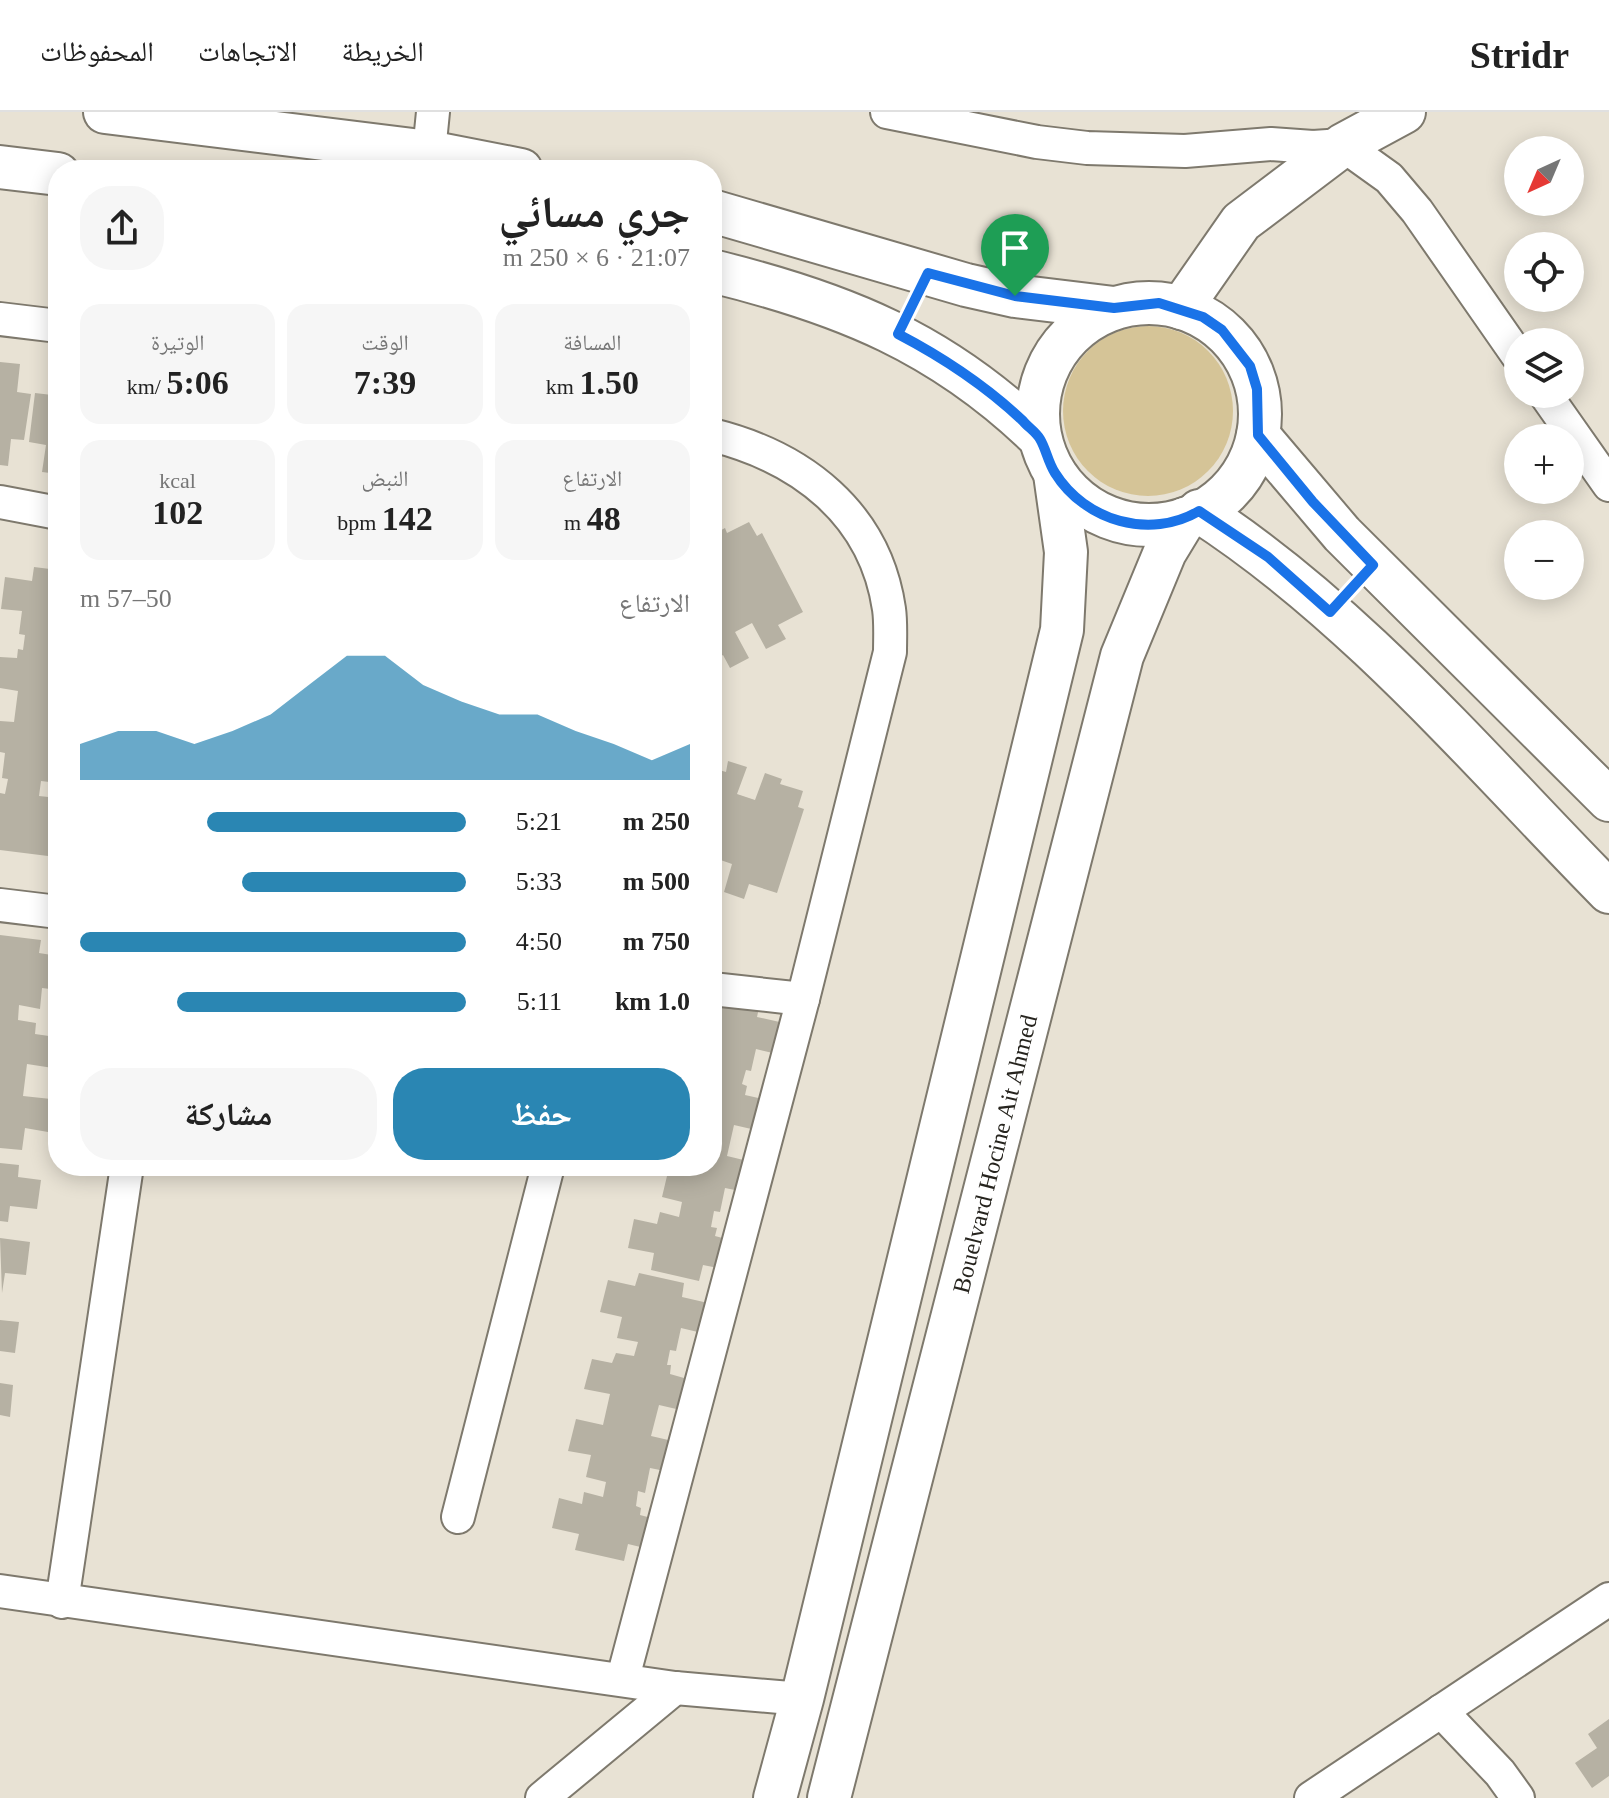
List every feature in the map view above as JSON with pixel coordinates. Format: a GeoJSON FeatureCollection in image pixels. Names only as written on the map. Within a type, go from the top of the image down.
{"type":"FeatureCollection","features":[{"type":"Feature","properties":{"kind":"main road"},"geometry":{"type":"LineString","coordinates":[[105,112],[431,132],[497,160]]}},
{"type":"Feature","properties":{"kind":"main road"},"geometry":{"type":"LineString","coordinates":[[1181,308],[1241,222],[1343,145],[1404,112]]}},
{"type":"Feature","properties":{"kind":"main road"},"geometry":{"type":"LineString","coordinates":[[0,167],[48,173]]}},
{"type":"Feature","properties":{"kind":"main road"},"geometry":{"type":"LineString","coordinates":[[722,214],[1015,296],[1114,308],[1159,303],[1203,317],[1222,330],[1250,366],[1257,389],[1258,435],[1252,457],[1225,496],[1192,515],[1144,525],[1103,515],[1084,505],[1048,456],[973,378],[898,334],[824,304],[722,274]]}},
{"type":"Feature","properties":{"kind":"main road"},"geometry":{"type":"LineString","coordinates":[[898,334],[928,273]]}},
{"type":"Feature","properties":{"kind":"main road"},"geometry":{"type":"LineString","coordinates":[[775,1798],[802,1699],[1062,630],[1066,552],[1038,411],[1041,383],[1052,358],[1079,328],[1114,308]]}},
{"type":"Feature","properties":{"kind":"main road"},"geometry":{"type":"LineString","coordinates":[[1258,435],[1313,502],[1373,565],[1609,800]]}},
{"type":"Feature","properties":{"kind":"main road"},"geometry":{"type":"LineString","coordinates":[[1192,515],[1268,557],[1330,612],[1609,892]]}},
{"type":"Feature","properties":{"kind":"main road","name":"Bouelvard Hocine Ait Ahmed"},"geometry":{"type":"LineString","coordinates":[[829,1798],[1122,656],[1165,552],[1192,515]]}},
{"type":"Feature","properties":{"kind":"main road"},"geometry":{"type":"LineString","coordinates":[[1330,612],[1373,565]]}},
{"type":"Feature","properties":{"kind":"street"},"geometry":{"type":"LineString","coordinates":[[887,112],[1037,142],[1087,148],[1185,151],[1271,144],[1313,147],[1343,145],[1389,178],[1417,211],[1504,336]]}},
{"type":"Feature","properties":{"kind":"street"},"geometry":{"type":"LineString","coordinates":[[0,319],[48,325]]}},
{"type":"Feature","properties":{"kind":"street"},"geometry":{"type":"LineString","coordinates":[[1555,408],[1609,485]]}},
{"type":"Feature","properties":{"kind":"street"},"geometry":{"type":"LineString","coordinates":[[623,1678],[803,999],[890,652],[889,609],[878,568],[859,529],[831,495],[797,468],[759,449],[722,438]]}},
{"type":"Feature","properties":{"kind":"street"},"geometry":{"type":"LineString","coordinates":[[0,502],[48,511]]}},
{"type":"Feature","properties":{"kind":"street"},"geometry":{"type":"LineString","coordinates":[[0,905],[48,911]]}},
{"type":"Feature","properties":{"kind":"street"},"geometry":{"type":"LineString","coordinates":[[722,990],[803,999]]}},
{"type":"Feature","properties":{"kind":"street"},"geometry":{"type":"LineString","coordinates":[[62,1602],[126,1176]]}},
{"type":"Feature","properties":{"kind":"street"},"geometry":{"type":"LineString","coordinates":[[458,1517],[545,1176]]}},
{"type":"Feature","properties":{"kind":"street"},"geometry":{"type":"LineString","coordinates":[[0,1591],[623,1678],[675,1688],[802,1699]]}},
{"type":"Feature","properties":{"kind":"street"},"geometry":{"type":"LineString","coordinates":[[1311,1798],[1609,1599]]}},
{"type":"Feature","properties":{"kind":"street"},"geometry":{"type":"LineString","coordinates":[[542,1798],[675,1688]]}},
{"type":"Feature","properties":{"kind":"street"},"geometry":{"type":"LineString","coordinates":[[1441,1711],[1500,1773],[1518,1798]]}},
{"type":"Feature","properties":{"kind":"shaded area"},"geometry":{"type":"Polygon","coordinates":[[[1148,326],[1181,332],[1208,351],[1227,378],[1233,411],[1227,444],[1208,471],[1181,490],[1148,496],[1115,490],[1088,471],[1069,444],[1063,411],[1069,378],[1088,351],[1115,332],[1148,326]]]}},
{"type":"Feature","properties":{"kind":"building"},"geometry":{"type":"Polygon","coordinates":[[[0,362],[20,364],[17,392],[31,394],[24,440],[11,439],[8,466],[0,465],[0,362]]]}},
{"type":"Feature","properties":{"kind":"building"},"geometry":{"type":"Polygon","coordinates":[[[35,393],[48,395],[48,473],[42,472],[46,445],[29,442],[35,393]]]}},
{"type":"Feature","properties":{"kind":"building"},"geometry":{"type":"Polygon","coordinates":[[[749,522],[757,536],[762,533],[803,612],[778,625],[786,639],[766,649],[752,623],[735,632],[749,658],[730,668],[722,656],[722,530],[725,528],[727,533],[749,522]]]}},
{"type":"Feature","properties":{"kind":"building"},"geometry":{"type":"Polygon","coordinates":[[[34,567],[48,569],[48,782],[41,781],[39,796],[48,797],[48,856],[0,850],[0,793],[5,794],[8,779],[2,778],[5,753],[0,752],[0,721],[14,722],[18,691],[0,688],[0,657],[17,658],[18,649],[23,650],[25,635],[19,634],[22,611],[1,609],[5,577],[32,581],[34,567]]]}},
{"type":"Feature","properties":{"kind":"building"},"geometry":{"type":"Polygon","coordinates":[[[728,761],[747,767],[737,794],[755,800],[765,773],[782,779],[780,784],[803,791],[798,807],[804,809],[777,893],[749,884],[744,899],[724,892],[732,864],[722,860],[722,771],[726,772],[728,761]]]}},
{"type":"Feature","properties":{"kind":"building"},"geometry":{"type":"Polygon","coordinates":[[[0,935],[41,940],[39,953],[48,954],[48,989],[42,988],[40,1009],[19,1005],[18,1020],[36,1023],[35,1034],[48,1036],[48,1067],[27,1064],[23,1096],[48,1099],[48,1132],[25,1128],[22,1150],[0,1148],[0,935]]]}},
{"type":"Feature","properties":{"kind":"building"},"geometry":{"type":"Polygon","coordinates":[[[722,1001],[760,1003],[757,1017],[784,1023],[777,1054],[756,1049],[751,1071],[746,1070],[742,1084],[747,1086],[745,1095],[767,1100],[760,1131],[734,1125],[727,1156],[752,1162],[745,1192],[725,1188],[720,1212],[714,1211],[711,1227],[717,1228],[715,1236],[734,1241],[728,1270],[703,1265],[699,1281],[651,1270],[654,1253],[628,1248],[634,1219],[657,1224],[660,1212],[679,1217],[682,1202],[662,1197],[667,1176],[722,1176],[722,1001]]]}},
{"type":"Feature","properties":{"kind":"building"},"geometry":{"type":"Polygon","coordinates":[[[0,1163],[19,1165],[18,1177],[41,1180],[37,1209],[10,1206],[8,1222],[0,1221],[0,1163]]]}},
{"type":"Feature","properties":{"kind":"building"},"geometry":{"type":"Polygon","coordinates":[[[0,1238],[30,1242],[26,1275],[5,1273],[2,1293],[0,1238]]]}},
{"type":"Feature","properties":{"kind":"building"},"geometry":{"type":"Polygon","coordinates":[[[639,1273],[684,1283],[682,1297],[708,1303],[702,1333],[681,1328],[676,1351],[670,1350],[667,1365],[671,1365],[670,1374],[691,1380],[685,1411],[659,1405],[651,1436],[677,1442],[670,1472],[650,1468],[645,1493],[638,1491],[636,1506],[641,1508],[640,1515],[659,1520],[653,1550],[628,1544],[624,1561],[575,1550],[579,1534],[552,1528],[559,1498],[582,1504],[584,1492],[603,1497],[606,1482],[586,1477],[591,1455],[568,1451],[576,1419],[603,1425],[610,1394],[584,1389],[592,1359],[612,1363],[616,1353],[634,1356],[638,1342],[617,1338],[622,1317],[600,1312],[608,1280],[635,1286],[639,1273]]]}},
{"type":"Feature","properties":{"kind":"building"},"geometry":{"type":"Polygon","coordinates":[[[0,1320],[19,1322],[15,1353],[0,1351],[0,1320]]]}},
{"type":"Feature","properties":{"kind":"building"},"geometry":{"type":"Polygon","coordinates":[[[0,1383],[13,1385],[10,1417],[0,1415],[0,1383]]]}},
{"type":"Feature","properties":{"kind":"building"},"geometry":{"type":"Polygon","coordinates":[[[1609,1719],[1609,1776],[1592,1788],[1575,1763],[1597,1748],[1588,1734],[1609,1719]]]}},
{"type":"Feature","properties":{"kind":"route"},"geometry":{"type":"LineString","coordinates":[[928,273],[1015,296],[1114,308],[1136,303],[1159,303],[1203,317],[1222,330],[1250,366],[1257,389],[1258,435],[1313,502],[1373,565],[1330,612],[1268,557],[1199,511],[1185,519],[1144,525],[1123,522],[1084,505],[1055,474],[1040,438],[1007,406],[973,378],[898,334],[928,273]]}}]}
